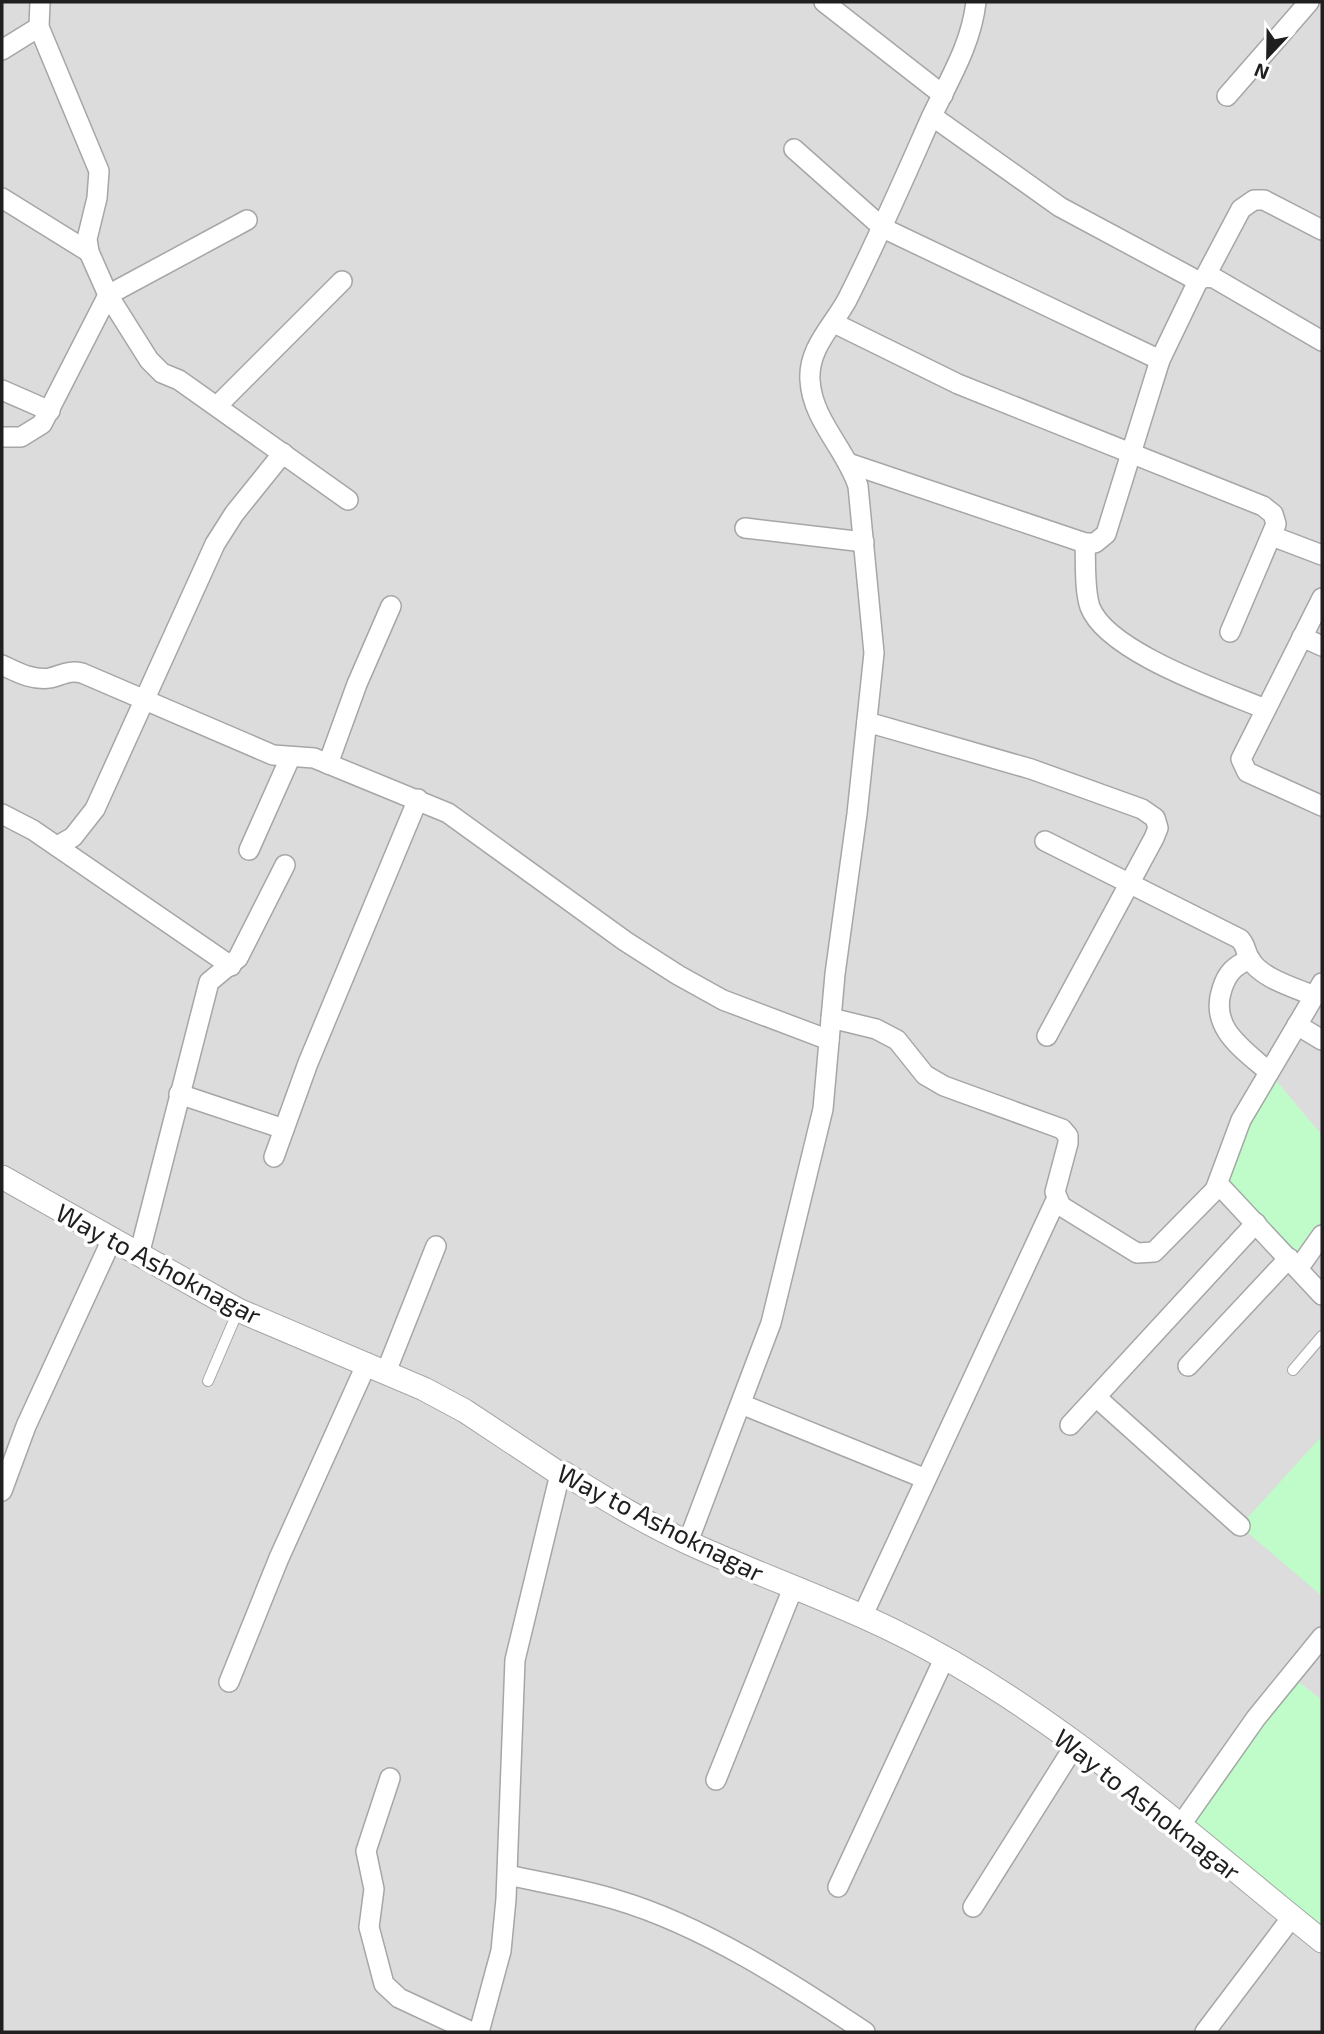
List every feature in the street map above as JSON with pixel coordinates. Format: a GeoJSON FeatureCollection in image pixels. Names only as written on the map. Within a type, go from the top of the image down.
{"type":"FeatureCollection","features":[{"type":"Feature","properties":{"kind":"street"},"geometry":{"type":"LineString","coordinates":[[40,2],[39,27],[99,171],[97,198],[87,239],[89,252],[108,295],[156,368],[217,406],[348,500]]}},
{"type":"Feature","properties":{"kind":"street"},"geometry":{"type":"LineString","coordinates":[[824,2],[943,95]]}},
{"type":"Feature","properties":{"kind":"street"},"geometry":{"type":"LineString","coordinates":[[688,1542],[771,1323],[816,1143],[823,1109],[831,1018],[867,722],[874,653],[858,486],[813,401],[810,380],[815,350],[834,323],[883,228],[968,38],[976,2]]}},
{"type":"Feature","properties":{"kind":"street"},"geometry":{"type":"LineString","coordinates":[[1227,96],[1309,2]]}},
{"type":"Feature","properties":{"kind":"street"},"geometry":{"type":"LineString","coordinates":[[2,50],[39,27]]}},
{"type":"Feature","properties":{"kind":"street"},"geometry":{"type":"LineString","coordinates":[[932,116],[1060,207],[1201,279],[1214,278],[1322,341]]}},
{"type":"Feature","properties":{"kind":"street"},"geometry":{"type":"LineString","coordinates":[[794,149],[883,228],[1160,360]]}},
{"type":"Feature","properties":{"kind":"street"},"geometry":{"type":"LineString","coordinates":[[2,198],[89,252]]}},
{"type":"Feature","properties":{"kind":"street"},"geometry":{"type":"LineString","coordinates":[[848,463],[1085,543],[1095,543],[1107,534],[1160,360],[1201,279],[1247,203],[1264,200],[1322,230]]}},
{"type":"Feature","properties":{"kind":"street"},"geometry":{"type":"LineString","coordinates":[[2,437],[21,437],[33,432],[50,411],[108,295],[247,220]]}},
{"type":"Feature","properties":{"kind":"street"},"geometry":{"type":"LineString","coordinates":[[217,406],[342,281]]}},
{"type":"Feature","properties":{"kind":"street"},"geometry":{"type":"LineString","coordinates":[[834,323],[958,384],[1263,506],[1273,514],[1276,524],[1230,632]]}},
{"type":"Feature","properties":{"kind":"street"},"geometry":{"type":"LineString","coordinates":[[2,390],[50,411]]}},
{"type":"Feature","properties":{"kind":"street"},"geometry":{"type":"LineString","coordinates":[[57,846],[79,830],[95,808],[215,544],[234,514],[283,453]]}},
{"type":"Feature","properties":{"kind":"street"},"geometry":{"type":"LineString","coordinates":[[745,527],[863,542]]}},
{"type":"Feature","properties":{"kind":"street"},"geometry":{"type":"LineString","coordinates":[[1272,536],[1322,555]]}},
{"type":"Feature","properties":{"kind":"street"},"geometry":{"type":"LineString","coordinates":[[1085,543],[1090,606],[1101,623],[1157,664],[1265,709]]}},
{"type":"Feature","properties":{"kind":"street"},"geometry":{"type":"LineString","coordinates":[[1322,598],[1243,750],[1243,766],[1247,772],[1322,806]]}},
{"type":"Feature","properties":{"kind":"street"},"geometry":{"type":"LineString","coordinates":[[328,764],[357,684],[391,606]]}},
{"type":"Feature","properties":{"kind":"street"},"geometry":{"type":"LineString","coordinates":[[1302,636],[1322,646]]}},
{"type":"Feature","properties":{"kind":"street"},"geometry":{"type":"LineString","coordinates":[[2,665],[36,678],[72,671],[273,755],[314,758],[418,799],[448,813],[625,941],[678,975],[723,1000],[829,1040]]}},
{"type":"Feature","properties":{"kind":"street"},"geometry":{"type":"LineString","coordinates":[[867,722],[1031,769],[1142,809],[1155,818],[1158,828],[1047,1036]]}},
{"type":"Feature","properties":{"kind":"street"},"geometry":{"type":"LineString","coordinates":[[248,850],[290,758]]}},
{"type":"Feature","properties":{"kind":"street"},"geometry":{"type":"LineString","coordinates":[[274,1157],[308,1063],[418,799]]}},
{"type":"Feature","properties":{"kind":"street"},"geometry":{"type":"LineString","coordinates":[[2,814],[57,846],[231,966]]}},
{"type":"Feature","properties":{"kind":"street"},"geometry":{"type":"LineString","coordinates":[[1045,841],[1240,939],[1247,946],[1250,959],[1264,973],[1318,990],[1241,1120],[1215,1190],[1154,1252],[1137,1253],[1061,1206],[1056,1200]]}},
{"type":"Feature","properties":{"kind":"street"},"geometry":{"type":"LineString","coordinates":[[139,1255],[209,982],[238,958],[285,865]]}},
{"type":"Feature","properties":{"kind":"street"},"geometry":{"type":"LineString","coordinates":[[1250,959],[1236,965],[1226,976],[1217,1002],[1219,1019],[1227,1034],[1269,1072]]}},
{"type":"Feature","properties":{"kind":"street"},"geometry":{"type":"LineString","coordinates":[[831,1018],[876,1029],[897,1040],[925,1075],[944,1086],[1062,1129],[1068,1136],[1056,1200],[862,1617]]}},
{"type":"Feature","properties":{"kind":"street"},"geometry":{"type":"LineString","coordinates":[[1297,1025],[1322,1040]]}},
{"type":"Feature","properties":{"kind":"street"},"geometry":{"type":"LineString","coordinates":[[179,1094],[284,1129]]}},
{"type":"Feature","properties":{"kind":"street","name":"Way to Ashoknagar"},"geometry":{"type":"LineString","coordinates":[[2,1177],[238,1310],[377,1367],[465,1411],[560,1474],[564,1473],[607,1500],[688,1542],[862,1617],[944,1659],[990,1686],[1075,1745],[1322,1941]]}},
{"type":"Feature","properties":{"kind":"street"},"geometry":{"type":"LineString","coordinates":[[1215,1190],[1222,1188],[1228,1192],[1322,1295]]}},
{"type":"Feature","properties":{"kind":"street"},"geometry":{"type":"LineString","coordinates":[[1070,1424],[1256,1223]]}},
{"type":"Feature","properties":{"kind":"street"},"geometry":{"type":"LineString","coordinates":[[1188,1366],[1322,1236]]}},
{"type":"Feature","properties":{"kind":"street"},"geometry":{"type":"LineString","coordinates":[[2,1490],[26,1426],[111,1240]]}},
{"type":"Feature","properties":{"kind":"street"},"geometry":{"type":"LineString","coordinates":[[229,1682],[279,1558],[436,1246]]}},
{"type":"Feature","properties":{"kind":"street"},"geometry":{"type":"LineString","coordinates":[[1096,1398],[1240,1525]]}},
{"type":"Feature","properties":{"kind":"street"},"geometry":{"type":"LineString","coordinates":[[741,1405],[926,1479]]}},
{"type":"Feature","properties":{"kind":"street"},"geometry":{"type":"LineString","coordinates":[[479,2032],[501,1951],[508,1875],[515,1660],[560,1474]]}},
{"type":"Feature","properties":{"kind":"street"},"geometry":{"type":"LineString","coordinates":[[716,1780],[793,1588]]}},
{"type":"Feature","properties":{"kind":"street"},"geometry":{"type":"LineString","coordinates":[[1180,1826],[1256,1718],[1322,1637]]}},
{"type":"Feature","properties":{"kind":"street"},"geometry":{"type":"LineString","coordinates":[[838,1887],[944,1659]]}},
{"type":"Feature","properties":{"kind":"street"},"geometry":{"type":"LineString","coordinates":[[973,1907],[1075,1745]]}},
{"type":"Feature","properties":{"kind":"street"},"geometry":{"type":"LineString","coordinates":[[390,1778],[366,1851],[374,1889],[369,1927],[384,1984],[398,1998],[472,2032]]}},
{"type":"Feature","properties":{"kind":"street"},"geometry":{"type":"LineString","coordinates":[[508,1875],[618,1900],[684,1927],[799,1988],[865,2032]]}},
{"type":"Feature","properties":{"kind":"street"},"geometry":{"type":"LineString","coordinates":[[1205,2032],[1292,1917]]}},
{"type":"Feature","properties":{"kind":"lane"},"geometry":{"type":"LineString","coordinates":[[208,1381],[238,1310]]}},
{"type":"Feature","properties":{"kind":"lane"},"geometry":{"type":"LineString","coordinates":[[1293,1370],[1322,1336]]}},
{"type":"Feature","properties":{"kind":"shaded area"},"geometry":{"type":"Polygon","coordinates":[[[2,2],[1322,2],[1322,2032],[2,2032],[2,2]]]}},
{"type":"Feature","properties":{"kind":"green space"},"geometry":{"type":"Polygon","coordinates":[[[1269,1072],[1322,1135],[1322,1235],[1298,1269],[1215,1190],[1269,1072]]]}},
{"type":"Feature","properties":{"kind":"green space"},"geometry":{"type":"Polygon","coordinates":[[[1322,1436],[1322,1596],[1240,1526],[1322,1436]]]}},
{"type":"Feature","properties":{"kind":"green space"},"geometry":{"type":"Polygon","coordinates":[[[1291,1676],[1322,1700],[1322,1941],[1180,1826],[1291,1676]]]}}]}
